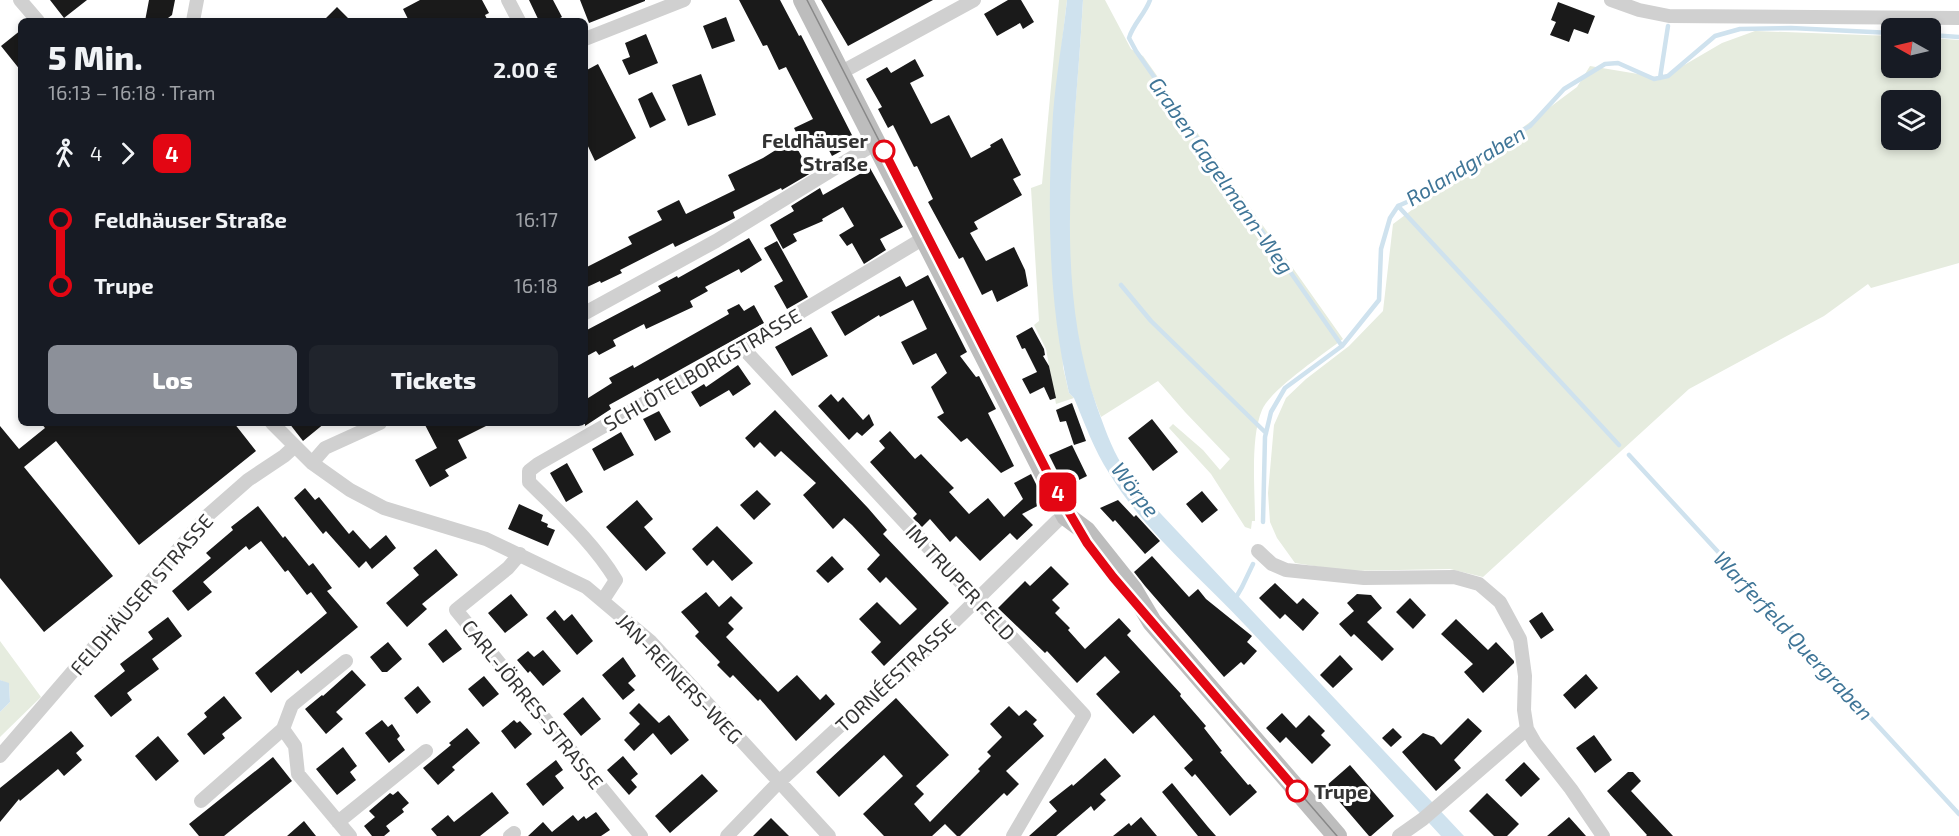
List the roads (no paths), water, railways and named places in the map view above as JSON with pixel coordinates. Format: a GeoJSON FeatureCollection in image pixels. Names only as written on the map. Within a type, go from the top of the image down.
{"type":"FeatureCollection","features":[{"type":"Feature","properties":{"kind":"street"},"geometry":{"type":"LineString","coordinates":[[21,0],[36,18]]}},
{"type":"Feature","properties":{"kind":"street"},"geometry":{"type":"LineString","coordinates":[[194,18],[197,0]]}},
{"type":"Feature","properties":{"kind":"street"},"geometry":{"type":"LineString","coordinates":[[507,0],[517,18]]}},
{"type":"Feature","properties":{"kind":"street"},"geometry":{"type":"LineString","coordinates":[[588,38],[684,0]]}},
{"type":"Feature","properties":{"kind":"street"},"geometry":{"type":"LineString","coordinates":[[803,0],[1066,516],[1086,531],[1133,590],[1152,622],[1337,836]]}},
{"type":"Feature","properties":{"kind":"street"},"geometry":{"type":"LineString","coordinates":[[840,73],[974,0]]}},
{"type":"Feature","properties":{"kind":"street"},"geometry":{"type":"LineString","coordinates":[[1611,0],[1639,10],[1669,16],[1958,18]]}},
{"type":"Feature","properties":{"kind":"street"},"geometry":{"type":"LineString","coordinates":[[588,311],[716,241],[876,143]]}},
{"type":"Feature","properties":{"kind":"street","name":"SCHLÖTELBORGSTRASSE"},"geometry":{"type":"LineString","coordinates":[[603,600],[616,580],[588,541],[529,482],[529,471],[924,238]]}},
{"type":"Feature","properties":{"kind":"street","name":"IM TRUPER FELD"},"geometry":{"type":"LineString","coordinates":[[742,347],[1084,715],[1013,836]]}},
{"type":"Feature","properties":{"kind":"street","name":"JAN-REINERS-WEG"},"geometry":{"type":"LineString","coordinates":[[275,426],[312,463],[350,490],[384,508],[486,539],[586,587],[650,641],[830,836]]}},
{"type":"Feature","properties":{"kind":"street"},"geometry":{"type":"LineString","coordinates":[[312,463],[325,448],[373,426]]}},
{"type":"Feature","properties":{"kind":"street","name":"FELDHÄUSER STRASSE"},"geometry":{"type":"LineString","coordinates":[[0,756],[207,516],[248,480],[294,447]]}},
{"type":"Feature","properties":{"kind":"street","name":"TORNÉESTRASSE"},"geometry":{"type":"LineString","coordinates":[[727,836],[778,782],[870,698],[901,674],[1057,521],[1066,516]]}},
{"type":"Feature","properties":{"kind":"street"},"geometry":{"type":"LineString","coordinates":[[1258,551],[1272,564],[1286,570],[1364,578],[1454,577],[1479,584],[1500,602],[1520,639],[1525,676],[1524,710],[1527,729],[1603,836]]}},
{"type":"Feature","properties":{"kind":"street","name":"CARL-JÖRRES-STRASSE"},"geometry":{"type":"LineString","coordinates":[[520,554],[508,568],[456,610],[640,836]]}},
{"type":"Feature","properties":{"kind":"street"},"geometry":{"type":"LineString","coordinates":[[201,801],[283,729],[292,705],[346,661]]}},
{"type":"Feature","properties":{"kind":"street"},"geometry":{"type":"LineString","coordinates":[[283,729],[295,746],[298,774],[350,836]]}},
{"type":"Feature","properties":{"kind":"street"},"geometry":{"type":"LineString","coordinates":[[1399,836],[1423,819],[1527,729]]}},
{"type":"Feature","properties":{"kind":"street"},"geometry":{"type":"LineString","coordinates":[[338,822],[426,751]]}},
{"type":"Feature","properties":{"kind":"water","name":"Wörpe"},"geometry":{"type":"Polygon","coordinates":[[[1067,0],[1083,0],[1070,205],[1074,307],[1083,357],[1097,407],[1114,451],[1146,498],[1464,836],[1441,836],[1245,625],[1155,534],[1123,494],[1094,446],[1074,398],[1069,393],[1053,289],[1050,184],[1053,114],[1067,0]]]}},
{"type":"Feature","properties":{"kind":"water"},"geometry":{"type":"Polygon","coordinates":[[[0,680],[9,683],[10,702],[0,712],[0,680]]]}},
{"type":"Feature","properties":{"kind":"waterway","name":"Graben Gagelmann-Weg"},"geometry":{"type":"LineString","coordinates":[[1150,0],[1129,38],[1136,51],[1342,346]]}},
{"type":"Feature","properties":{"kind":"waterway"},"geometry":{"type":"LineString","coordinates":[[1660,78],[1668,26]]}},
{"type":"Feature","properties":{"kind":"waterway","name":"Rolandgraben"},"geometry":{"type":"LineString","coordinates":[[1263,522],[1265,437],[1271,412],[1285,388],[1342,346],[1379,300],[1381,249],[1390,218],[1398,206],[1416,198],[1458,168],[1530,126],[1564,89],[1605,64],[1618,63],[1654,79],[1668,76],[1715,36],[1740,29],[1791,28],[1881,32]]}},
{"type":"Feature","properties":{"kind":"waterway","name":"Rolandgraben"},"geometry":{"type":"LineString","coordinates":[[1941,36],[1959,37]]}},
{"type":"Feature","properties":{"kind":"waterway","name":"Warferfeld Quergraben"},"geometry":{"type":"LineString","coordinates":[[1398,206],[1619,445]]}},
{"type":"Feature","properties":{"kind":"waterway"},"geometry":{"type":"LineString","coordinates":[[1121,285],[1151,321],[1266,433]]}},
{"type":"Feature","properties":{"kind":"waterway","name":"Warferfeld Quergraben"},"geometry":{"type":"LineString","coordinates":[[1629,455],[1959,814]]}},
{"type":"Feature","properties":{"kind":"waterway","name":"Rolandgraben"},"geometry":{"type":"LineString","coordinates":[[1235,599],[1253,564]]}},
{"type":"Feature","properties":{"kind":"tram line"},"geometry":{"type":"LineString","coordinates":[[807,0],[1078,529],[1113,577],[1337,836]]}},
{"type":"Feature","properties":{"kind":"tram line","name":"4"},"geometry":{"type":"LineString","coordinates":[[884,151],[1060,497],[1087,543],[1113,577],[1297,791]]}},
{"type":"Feature","properties":{"kind":"place","name":"Feldhäuser Straße"},"geometry":{"type":"Point","coordinates":[884,151]}},
{"type":"Feature","properties":{"kind":"place","name":"Trupe"},"geometry":{"type":"Point","coordinates":[1297,791]}}]}
